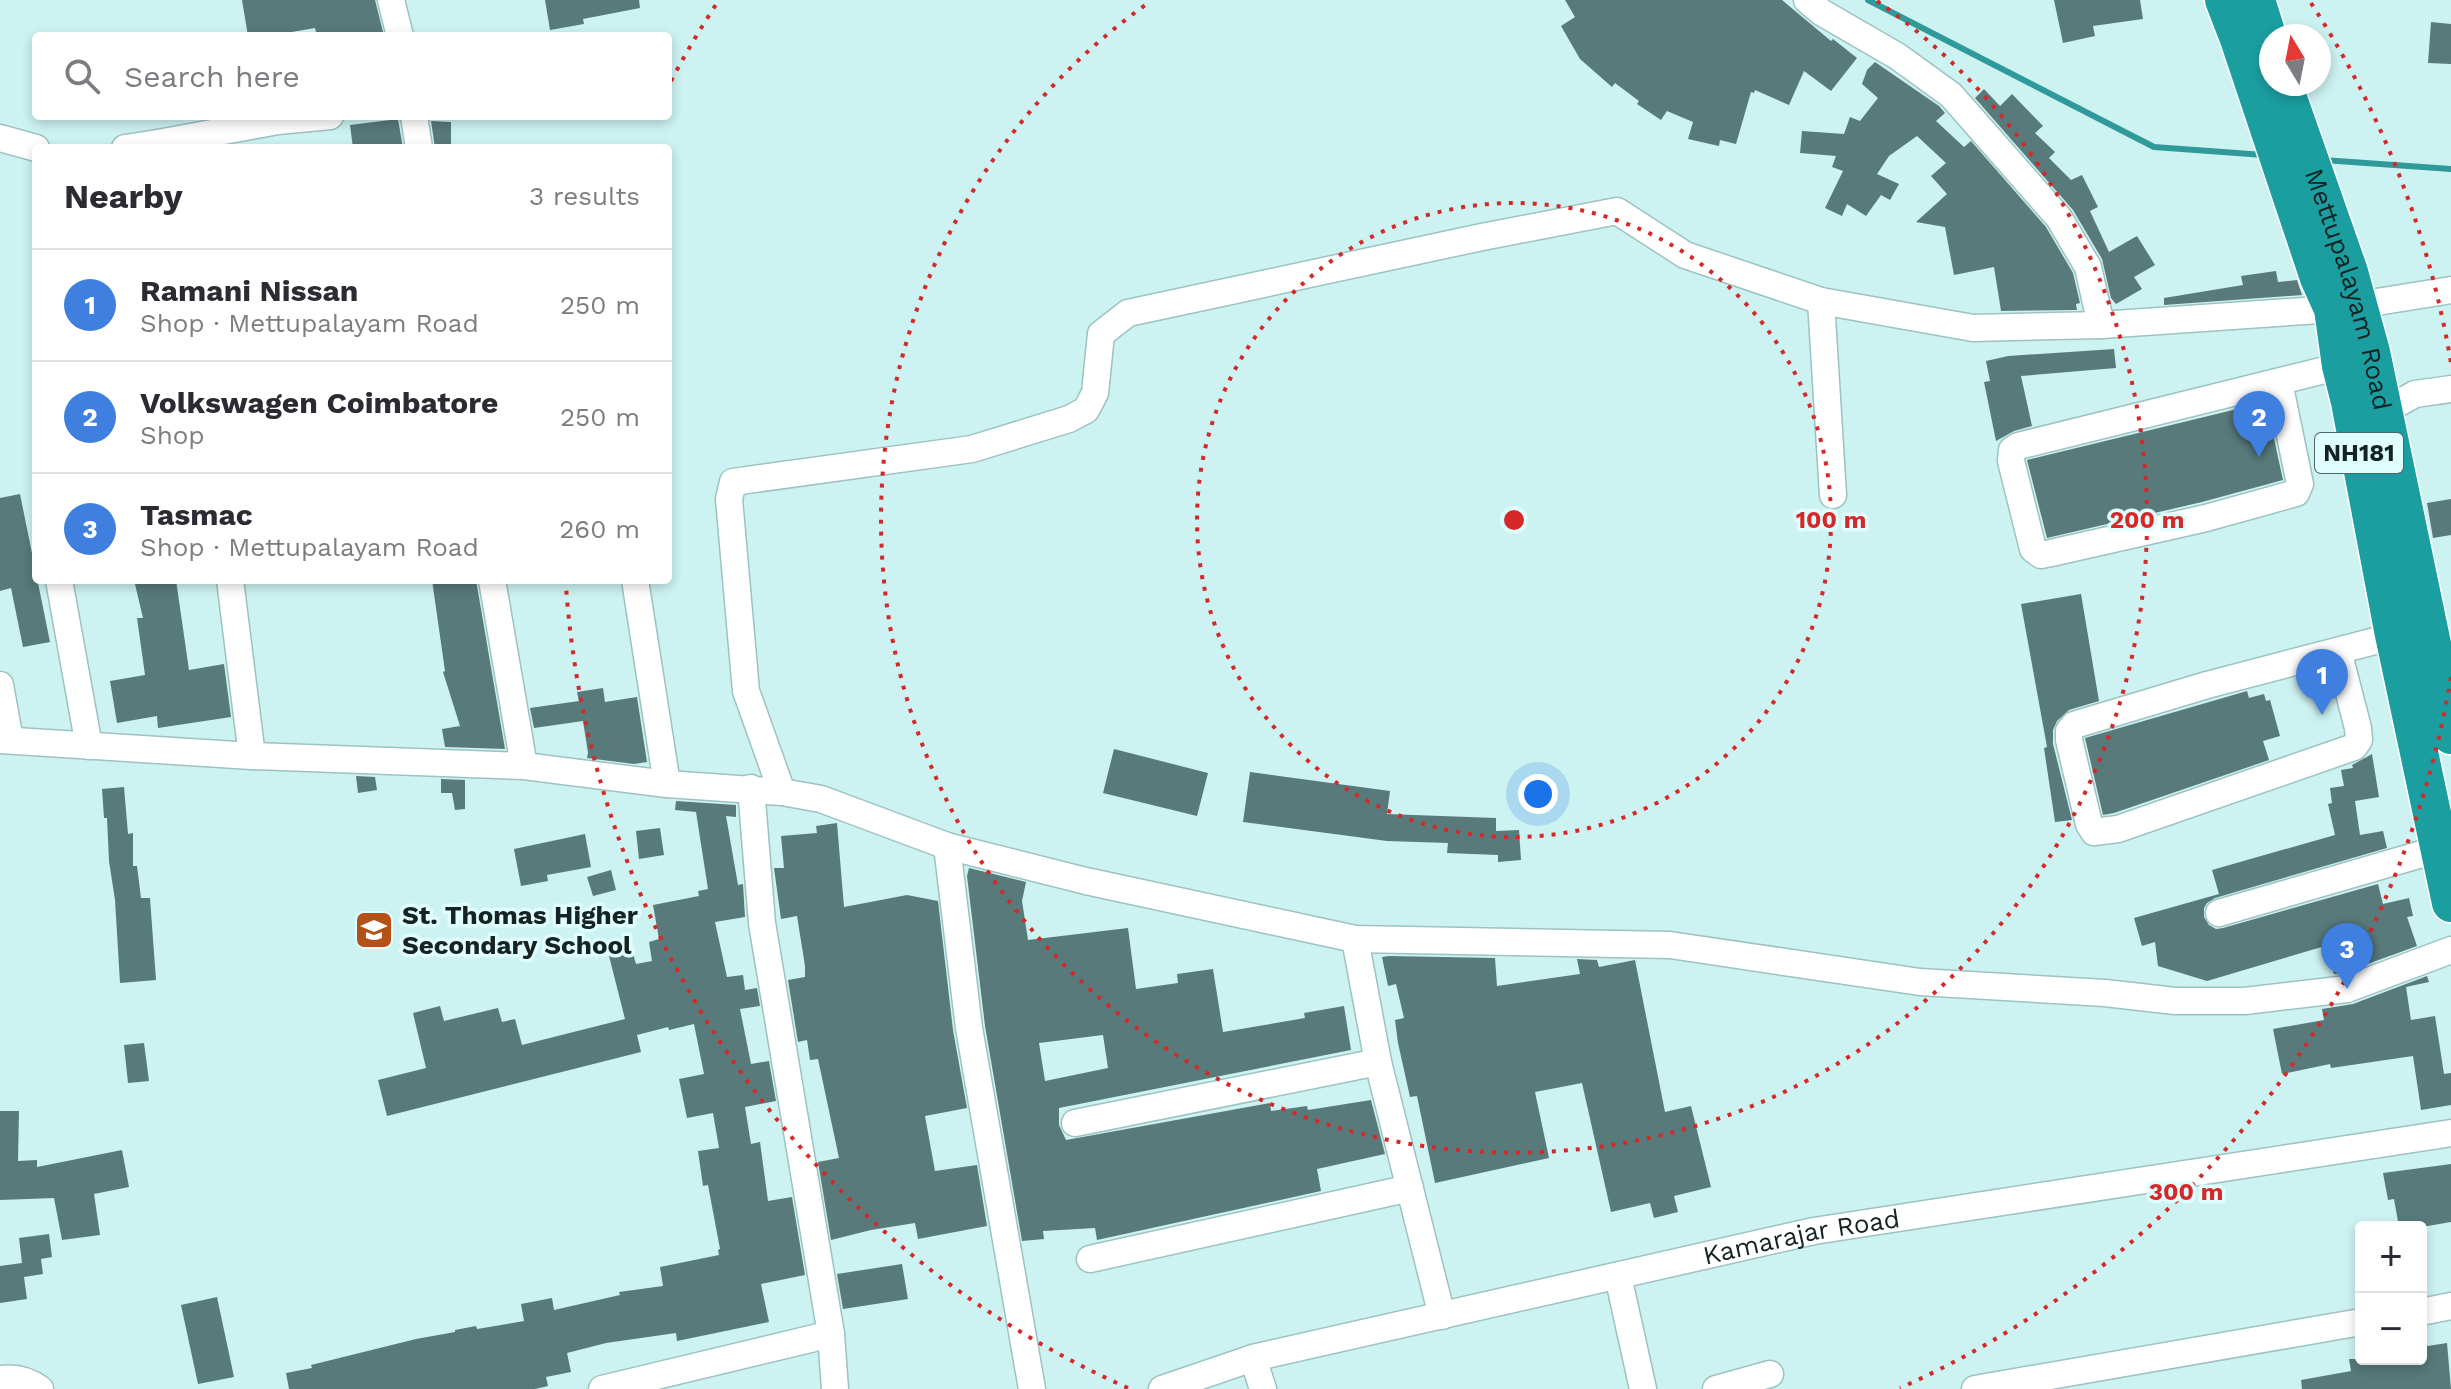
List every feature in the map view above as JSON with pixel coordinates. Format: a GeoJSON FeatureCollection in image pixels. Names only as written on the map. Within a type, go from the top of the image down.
{"type":"FeatureCollection","features":[{"type":"Feature","properties":{"kind":"highway","name":"Mettupalayam Road"},"geometry":{"type":"LineString","coordinates":[[2224,0],[2258,30],[2340,291],[2371,352],[2445,685],[2451,735]]}},
{"type":"Feature","properties":{"kind":"highway","name":"Mettupalayam Road"},"geometry":{"type":"LineString","coordinates":[[2286,96],[2340,291]]}},
{"type":"Feature","properties":{"kind":"highway","name":"NH181"},"geometry":{"type":"LineString","coordinates":[[2340,291],[2341,366],[2393,633],[2451,903]]}},
{"type":"Feature","properties":{"kind":"street"},"geometry":{"type":"LineString","coordinates":[[391,0],[399,32]]}},
{"type":"Feature","properties":{"kind":"street"},"geometry":{"type":"LineString","coordinates":[[1807,0],[1821,12],[1897,56],[1951,95],[2059,218],[2088,267],[2101,325]]}},
{"type":"Feature","properties":{"kind":"street"},"geometry":{"type":"LineString","coordinates":[[168,144],[288,120]]}},
{"type":"Feature","properties":{"kind":"street"},"geometry":{"type":"LineString","coordinates":[[415,120],[418,144]]}},
{"type":"Feature","properties":{"kind":"street"},"geometry":{"type":"LineString","coordinates":[[0,138],[32,147]]}},
{"type":"Feature","properties":{"kind":"street"},"geometry":{"type":"LineString","coordinates":[[782,792],[746,691],[729,499],[733,482],[972,449],[1069,419],[1086,410],[1095,393],[1101,334],[1128,313],[1617,211],[1685,255],[1821,301],[1973,328],[2101,325],[2340,291],[2451,290]]}},
{"type":"Feature","properties":{"kind":"street"},"geometry":{"type":"LineString","coordinates":[[1821,301],[1833,495]]}},
{"type":"Feature","properties":{"kind":"street"},"geometry":{"type":"LineString","coordinates":[[2279,382],[2300,484],[2296,493],[2206,518],[2051,553],[2041,555],[2033,549],[2011,461],[2012,450],[2018,446],[2341,366]]}},
{"type":"Feature","properties":{"kind":"street"},"geometry":{"type":"LineString","coordinates":[[2383,412],[2415,394],[2451,389]]}},
{"type":"Feature","properties":{"kind":"street"},"geometry":{"type":"LineString","coordinates":[[60,584],[89,746]]}},
{"type":"Feature","properties":{"kind":"street"},"geometry":{"type":"LineString","coordinates":[[230,584],[252,756]]}},
{"type":"Feature","properties":{"kind":"street"},"geometry":{"type":"LineString","coordinates":[[493,584],[524,766]]}},
{"type":"Feature","properties":{"kind":"street"},"geometry":{"type":"LineString","coordinates":[[636,584],[667,784]]}},
{"type":"Feature","properties":{"kind":"street"},"geometry":{"type":"LineString","coordinates":[[2338,651],[2358,728],[2359,740],[2354,747],[2118,829],[2094,832],[2089,824],[2069,740],[2069,731],[2074,725],[2393,633]]}},
{"type":"Feature","properties":{"kind":"street"},"geometry":{"type":"LineString","coordinates":[[0,685],[5,740],[252,756],[524,766],[667,784],[782,792],[821,799],[947,846],[1086,881],[1355,939],[1670,945],[1920,982],[2189,1001],[2245,1001],[2347,989],[2451,950]]}},
{"type":"Feature","properties":{"kind":"street"},"geometry":{"type":"LineString","coordinates":[[751,788],[762,923],[831,1334],[835,1389]]}},
{"type":"Feature","properties":{"kind":"street"},"geometry":{"type":"LineString","coordinates":[[947,846],[969,1028],[1032,1389]]}},
{"type":"Feature","properties":{"kind":"street"},"geometry":{"type":"LineString","coordinates":[[2219,913],[2439,849]]}},
{"type":"Feature","properties":{"kind":"street"},"geometry":{"type":"LineString","coordinates":[[1355,939],[1378,1062],[1442,1316]]}},
{"type":"Feature","properties":{"kind":"street"},"geometry":{"type":"LineString","coordinates":[[1075,1123],[1378,1062]]}},
{"type":"Feature","properties":{"kind":"street","name":"Kamarajar Road"},"geometry":{"type":"LineString","coordinates":[[1162,1389],[1253,1358],[1814,1231],[2451,1133]]}},
{"type":"Feature","properties":{"kind":"street"},"geometry":{"type":"LineString","coordinates":[[1090,1259],[1410,1188]]}},
{"type":"Feature","properties":{"kind":"street"},"geometry":{"type":"LineString","coordinates":[[1618,1276],[1643,1389]]}},
{"type":"Feature","properties":{"kind":"street"},"geometry":{"type":"LineString","coordinates":[[2427,1311],[2451,1306]]}},
{"type":"Feature","properties":{"kind":"street"},"geometry":{"type":"LineString","coordinates":[[1975,1389],[2355,1323]]}},
{"type":"Feature","properties":{"kind":"street"},"geometry":{"type":"LineString","coordinates":[[602,1389],[831,1334]]}},
{"type":"Feature","properties":{"kind":"street"},"geometry":{"type":"LineString","coordinates":[[1253,1358],[1263,1389]]}},
{"type":"Feature","properties":{"kind":"street"},"geometry":{"type":"LineString","coordinates":[[1716,1389],[1770,1374]]}},
{"type":"Feature","properties":{"kind":"street"},"geometry":{"type":"LineString","coordinates":[[0,1379],[11,1378],[31,1383],[40,1389]]}},
{"type":"Feature","properties":{"kind":"building"},"geometry":{"type":"Polygon","coordinates":[[[242,0],[375,0],[383,32],[316,32],[315,28],[292,32],[247,32],[242,0]]]}},
{"type":"Feature","properties":{"kind":"building"},"geometry":{"type":"Polygon","coordinates":[[[545,0],[639,0],[640,8],[583,19],[584,24],[550,30],[545,0]]]}},
{"type":"Feature","properties":{"kind":"building"},"geometry":{"type":"Polygon","coordinates":[[[1565,0],[1782,0],[1831,41],[1833,39],[1857,58],[1831,91],[1804,71],[1789,105],[1755,90],[1751,92],[1736,144],[1720,140],[1719,146],[1688,139],[1693,122],[1667,111],[1661,120],[1637,104],[1639,101],[1615,83],[1612,87],[1580,59],[1561,26],[1575,17],[1565,0]]]}},
{"type":"Feature","properties":{"kind":"building"},"geometry":{"type":"Polygon","coordinates":[[[2054,0],[2140,0],[2143,19],[2093,26],[2095,36],[2063,43],[2054,0]]]}},
{"type":"Feature","properties":{"kind":"building"},"geometry":{"type":"Polygon","coordinates":[[[2431,22],[2451,24],[2451,64],[2428,63],[2431,22]]]}},
{"type":"Feature","properties":{"kind":"building"},"geometry":{"type":"Polygon","coordinates":[[[1875,62],[1939,106],[1945,113],[1936,121],[1964,147],[1971,141],[2046,227],[2073,273],[2080,303],[2076,304],[2077,310],[2001,311],[1994,267],[1954,275],[1945,227],[1916,222],[1947,194],[1931,176],[1946,163],[1917,136],[1889,156],[1877,174],[1899,184],[1890,200],[1881,195],[1866,216],[1847,204],[1842,216],[1825,208],[1843,171],[1832,167],[1836,156],[1800,153],[1802,131],[1844,134],[1850,117],[1860,121],[1878,98],[1862,84],[1867,70],[1875,62]]]}},
{"type":"Feature","properties":{"kind":"building"},"geometry":{"type":"Polygon","coordinates":[[[1984,89],[2000,106],[2012,94],[2043,126],[2035,133],[2055,152],[2049,158],[2071,180],[2082,175],[2098,207],[2090,211],[2109,252],[2137,236],[2155,265],[2134,277],[2142,289],[2116,304],[2111,298],[2102,259],[2073,210],[1975,98],[1984,89]]]}},
{"type":"Feature","properties":{"kind":"building"},"geometry":{"type":"Polygon","coordinates":[[[398,120],[402,144],[352,144],[350,125],[398,120]]]}},
{"type":"Feature","properties":{"kind":"building"},"geometry":{"type":"Polygon","coordinates":[[[431,121],[451,122],[451,144],[434,144],[431,121]]]}},
{"type":"Feature","properties":{"kind":"building"},"geometry":{"type":"Polygon","coordinates":[[[2276,271],[2278,282],[2297,280],[2302,295],[2164,305],[2164,298],[2243,285],[2241,276],[2276,271]]]}},
{"type":"Feature","properties":{"kind":"building"},"geometry":{"type":"Polygon","coordinates":[[[2114,349],[2116,368],[2021,376],[2032,426],[1996,441],[1984,382],[1990,381],[1986,361],[2008,356],[2114,349]]]}},
{"type":"Feature","properties":{"kind":"building"},"geometry":{"type":"Polygon","coordinates":[[[2266,402],[2283,480],[2047,538],[2027,460],[2266,402]]]}},
{"type":"Feature","properties":{"kind":"building"},"geometry":{"type":"Polygon","coordinates":[[[20,494],[32,553],[32,584],[38,584],[50,642],[23,647],[11,588],[0,591],[0,498],[20,494]]]}},
{"type":"Feature","properties":{"kind":"building"},"geometry":{"type":"Polygon","coordinates":[[[2451,499],[2451,535],[2433,538],[2427,503],[2451,499]]]}},
{"type":"Feature","properties":{"kind":"building"},"geometry":{"type":"Polygon","coordinates":[[[135,584],[177,584],[189,670],[224,664],[231,717],[158,728],[157,716],[117,723],[110,681],[145,675],[137,618],[143,618],[135,584]]]}},
{"type":"Feature","properties":{"kind":"building"},"geometry":{"type":"Polygon","coordinates":[[[433,584],[477,584],[505,749],[445,747],[442,729],[460,726],[445,671],[433,584]]]}},
{"type":"Feature","properties":{"kind":"building"},"geometry":{"type":"Polygon","coordinates":[[[2081,594],[2099,701],[2069,710],[2057,721],[2053,730],[2053,744],[2072,820],[2055,822],[2044,748],[2047,747],[2021,604],[2081,594]]]}},
{"type":"Feature","properties":{"kind":"building"},"geometry":{"type":"Polygon","coordinates":[[[603,688],[605,702],[637,697],[647,762],[634,764],[587,758],[583,721],[534,728],[530,708],[579,701],[577,692],[603,688]]]}},
{"type":"Feature","properties":{"kind":"building"},"geometry":{"type":"Polygon","coordinates":[[[2247,691],[2249,698],[2264,694],[2266,701],[2270,700],[2280,736],[2263,741],[2269,760],[2103,815],[2085,738],[2247,691]]]}},
{"type":"Feature","properties":{"kind":"building"},"geometry":{"type":"Polygon","coordinates":[[[1114,749],[1208,773],[1197,816],[1103,793],[1114,749]]]}},
{"type":"Feature","properties":{"kind":"building"},"geometry":{"type":"Polygon","coordinates":[[[2372,754],[2379,797],[2355,801],[2360,835],[2383,831],[2387,848],[2215,898],[2204,908],[2204,917],[2209,925],[2216,929],[2223,928],[2378,884],[2383,904],[2409,898],[2413,916],[2407,917],[2417,946],[2334,974],[2325,946],[2207,981],[2158,966],[2155,942],[2142,946],[2134,918],[2219,894],[2212,870],[2335,835],[2328,804],[2332,803],[2330,788],[2344,786],[2341,770],[2353,768],[2352,765],[2372,754]]]}},
{"type":"Feature","properties":{"kind":"building"},"geometry":{"type":"Polygon","coordinates":[[[1250,772],[1390,791],[1387,814],[1496,818],[1496,831],[1519,830],[1521,860],[1498,862],[1498,855],[1447,853],[1448,843],[1387,841],[1243,822],[1250,772]]]}},
{"type":"Feature","properties":{"kind":"building"},"geometry":{"type":"Polygon","coordinates":[[[356,776],[375,777],[377,790],[358,793],[356,776]]]}},
{"type":"Feature","properties":{"kind":"building"},"geometry":{"type":"Polygon","coordinates":[[[441,779],[465,780],[465,809],[455,810],[452,793],[441,793],[441,779]]]}},
{"type":"Feature","properties":{"kind":"building"},"geometry":{"type":"Polygon","coordinates":[[[124,787],[128,834],[133,833],[133,866],[137,866],[141,898],[150,898],[156,980],[120,983],[115,900],[102,789],[124,787]]]}},
{"type":"Feature","properties":{"kind":"building"},"geometry":{"type":"Polygon","coordinates":[[[676,801],[736,805],[736,817],[726,816],[738,885],[743,884],[745,917],[715,922],[727,977],[743,975],[745,990],[757,988],[760,1006],[740,1009],[751,1064],[769,1061],[776,1101],[745,1107],[751,1144],[760,1142],[768,1201],[792,1197],[805,1275],[761,1284],[769,1322],[677,1341],[676,1333],[606,1343],[567,1353],[571,1372],[546,1377],[548,1386],[535,1389],[289,1389],[286,1373],[312,1368],[311,1365],[455,1330],[524,1321],[521,1304],[552,1298],[554,1310],[620,1295],[619,1292],[663,1286],[660,1267],[719,1255],[708,1185],[703,1186],[698,1151],[719,1148],[713,1113],[687,1118],[679,1079],[704,1074],[694,1024],[637,1035],[641,1052],[387,1116],[378,1080],[426,1068],[413,1013],[440,1006],[444,1021],[498,1008],[502,1022],[515,1019],[522,1045],[625,1019],[608,952],[631,946],[636,964],[652,961],[649,942],[659,939],[653,905],[699,896],[698,891],[708,889],[696,812],[675,810],[676,801]]]}},
{"type":"Feature","properties":{"kind":"building"},"geometry":{"type":"Polygon","coordinates":[[[837,823],[844,907],[907,895],[938,901],[953,1030],[967,1108],[925,1116],[935,1171],[977,1165],[987,1226],[918,1239],[915,1223],[831,1240],[818,1162],[839,1158],[818,1059],[810,1060],[807,1040],[798,1042],[788,980],[805,977],[805,966],[797,916],[781,919],[774,868],[784,868],[781,836],[817,833],[816,826],[837,823]]]}},
{"type":"Feature","properties":{"kind":"building"},"geometry":{"type":"Polygon","coordinates":[[[660,828],[664,855],[639,859],[636,831],[660,828]]]}},
{"type":"Feature","properties":{"kind":"building"},"geometry":{"type":"Polygon","coordinates":[[[585,834],[591,867],[547,875],[548,881],[521,886],[514,849],[585,834]]]}},
{"type":"Feature","properties":{"kind":"building"},"geometry":{"type":"Polygon","coordinates":[[[969,868],[1026,882],[1022,901],[1028,940],[1128,928],[1136,989],[1178,983],[1177,974],[1213,969],[1223,1032],[1305,1018],[1304,1013],[1344,1006],[1351,1050],[1059,1108],[1059,1125],[1066,1140],[1270,1103],[1271,1111],[1307,1106],[1308,1110],[1371,1100],[1385,1154],[1317,1169],[1321,1191],[1097,1240],[1095,1228],[1043,1231],[1044,1239],[1022,1241],[985,1026],[967,876],[969,868]],[[1103,1035],[1039,1043],[1045,1081],[1108,1068],[1103,1035]]]}},
{"type":"Feature","properties":{"kind":"building"},"geometry":{"type":"Polygon","coordinates":[[[611,870],[616,890],[593,896],[587,877],[611,870]]]}},
{"type":"Feature","properties":{"kind":"building"},"geometry":{"type":"Polygon","coordinates":[[[1382,957],[1495,958],[1497,986],[1580,974],[1577,959],[1597,960],[1599,967],[1635,960],[1665,1112],[1691,1106],[1711,1187],[1674,1196],[1678,1212],[1654,1218],[1650,1203],[1611,1212],[1582,1083],[1535,1092],[1549,1158],[1435,1183],[1417,1096],[1410,1097],[1398,1043],[1395,1020],[1404,1018],[1396,984],[1388,986],[1382,957]]]}},
{"type":"Feature","properties":{"kind":"building"},"geometry":{"type":"Polygon","coordinates":[[[2427,976],[2429,982],[2406,987],[2411,1020],[2435,1016],[2444,1074],[2451,1073],[2451,1105],[2421,1110],[2413,1056],[2331,1068],[2330,1064],[2282,1074],[2273,1029],[2324,1020],[2322,1009],[2353,1004],[2427,976]]]}},
{"type":"Feature","properties":{"kind":"building"},"geometry":{"type":"Polygon","coordinates":[[[144,1043],[149,1081],[128,1083],[124,1045],[144,1043]]]}},
{"type":"Feature","properties":{"kind":"building"},"geometry":{"type":"Polygon","coordinates":[[[0,1111],[19,1111],[18,1161],[37,1160],[37,1167],[122,1150],[129,1187],[94,1194],[100,1235],[62,1240],[54,1198],[0,1200],[0,1111]]]}},
{"type":"Feature","properties":{"kind":"building"},"geometry":{"type":"Polygon","coordinates":[[[2451,1164],[2451,1222],[2427,1226],[2427,1221],[2398,1221],[2394,1199],[2388,1200],[2383,1173],[2451,1164]]]}},
{"type":"Feature","properties":{"kind":"building"},"geometry":{"type":"Polygon","coordinates":[[[49,1234],[52,1257],[41,1259],[43,1274],[24,1277],[27,1299],[0,1303],[0,1266],[22,1263],[19,1238],[49,1234]]]}},
{"type":"Feature","properties":{"kind":"building"},"geometry":{"type":"Polygon","coordinates":[[[902,1264],[908,1299],[843,1309],[837,1274],[902,1264]]]}},
{"type":"Feature","properties":{"kind":"building"},"geometry":{"type":"Polygon","coordinates":[[[217,1297],[234,1377],[198,1384],[181,1305],[217,1297]]]}},
{"type":"Feature","properties":{"kind":"building"},"geometry":{"type":"Polygon","coordinates":[[[2447,1343],[2451,1389],[2302,1389],[2301,1380],[2351,1371],[2349,1359],[2355,1359],[2355,1365],[2427,1365],[2427,1346],[2447,1343]]]}},
{"type":"Feature","properties":{"kind":"waterway"},"geometry":{"type":"LineString","coordinates":[[1868,0],[2154,147],[2264,155]]}},
{"type":"Feature","properties":{"kind":"waterway"},"geometry":{"type":"LineString","coordinates":[[2323,160],[2451,169]]}},
{"type":"Feature","properties":{"kind":"place","name":"Volkswagen Coimbatore"},"geometry":{"type":"Point","coordinates":[2259,457]}},
{"type":"Feature","properties":{"kind":"place","name":"Ramani Nissan"},"geometry":{"type":"Point","coordinates":[2322,715]}},
{"type":"Feature","properties":{"kind":"place","name":"St. Thomas Higher Secondary School"},"geometry":{"type":"Point","coordinates":[374,930]}},
{"type":"Feature","properties":{"kind":"place","name":"Tasmac"},"geometry":{"type":"Point","coordinates":[2347,989]}}]}
